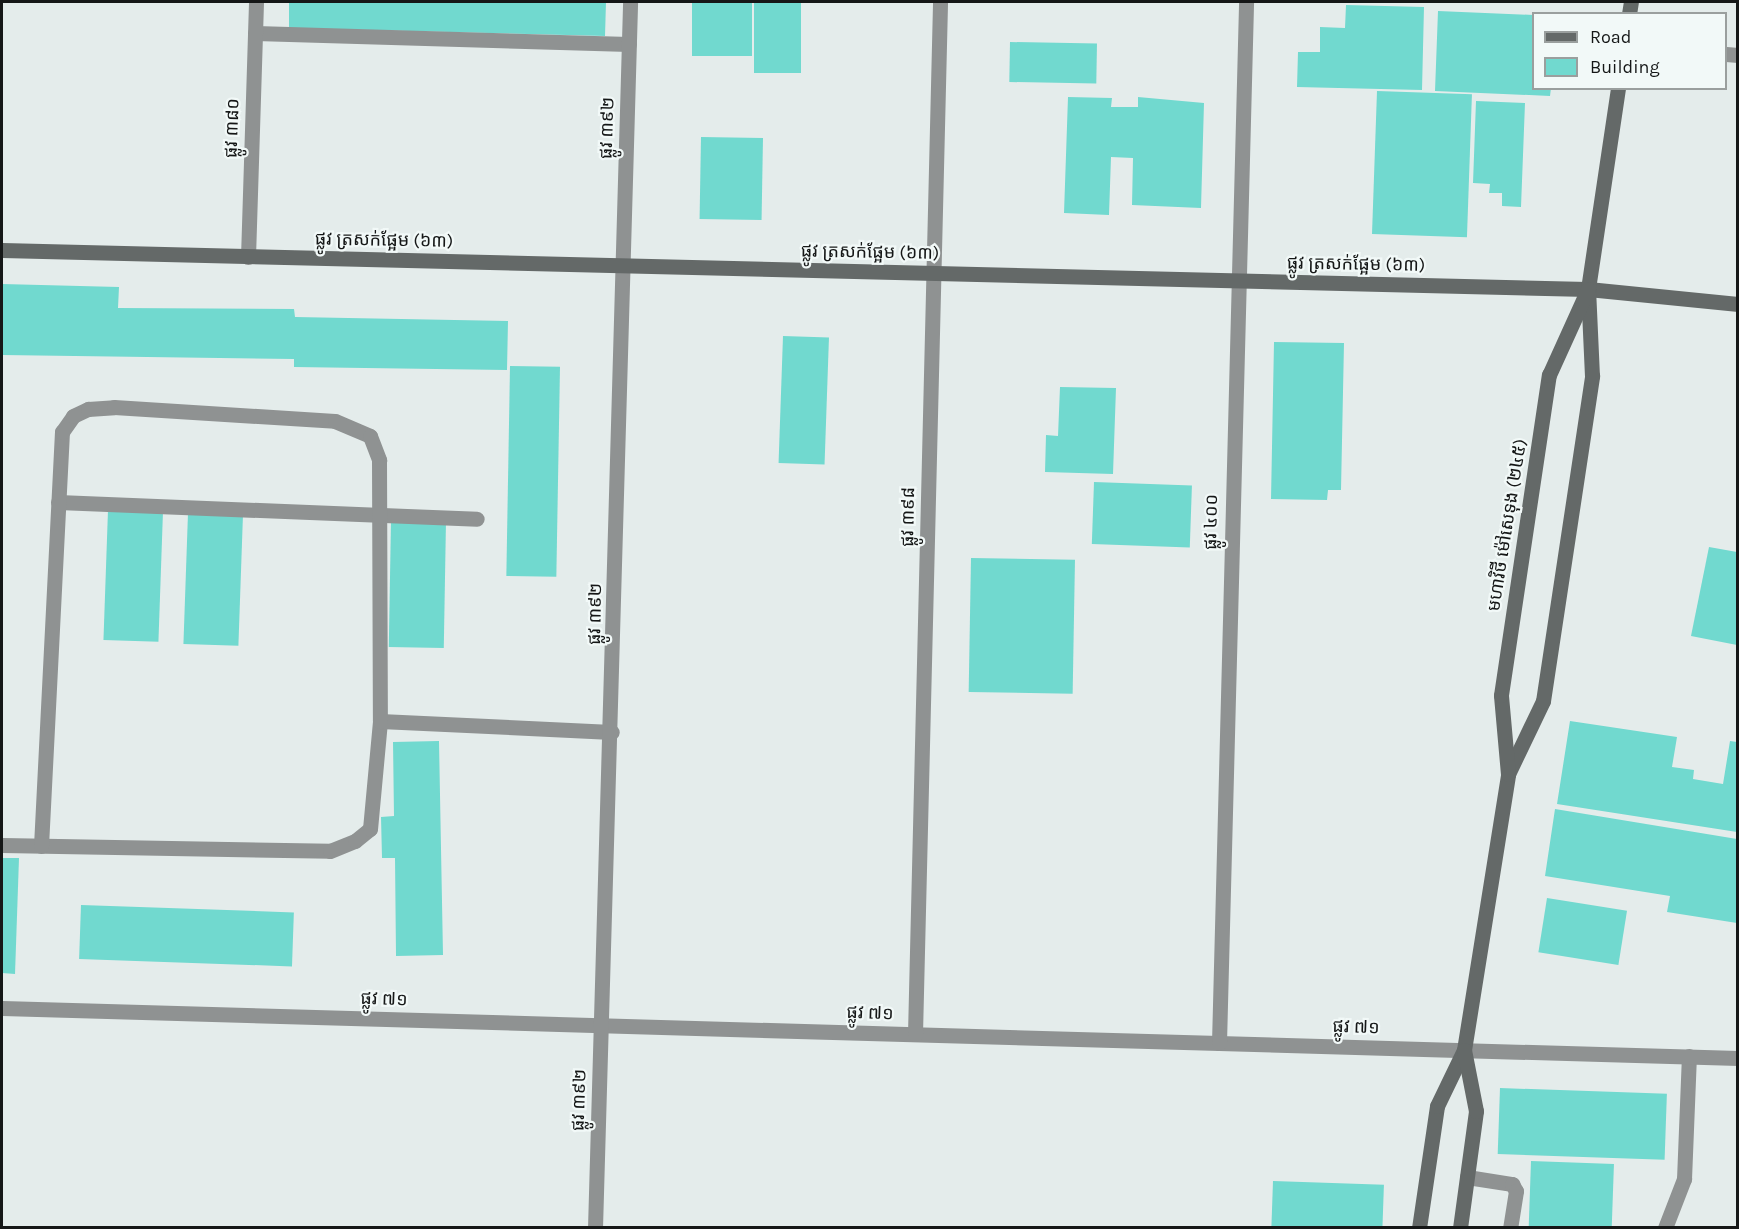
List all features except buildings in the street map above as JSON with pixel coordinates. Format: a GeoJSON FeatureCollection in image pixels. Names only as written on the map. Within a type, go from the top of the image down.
{"type":"FeatureCollection","features":[{"type":"Feature","properties":{"kind":"main road","name":"មហាវិថី ម៉ៅសេទុង (២៤៥)"},"geometry":{"type":"LineString","coordinates":[[1508,774],[1543,701],[1592,376],[1588,289],[1618,90]]}},
{"type":"Feature","properties":{"kind":"main road","name":"ផ្លូវ ត្រសក់ផ្អែម (៦៣)"},"geometry":{"type":"LineString","coordinates":[[2,250],[1588,289],[1737,304]]}},
{"type":"Feature","properties":{"kind":"main road","name":"មហាវិថី ម៉ៅសេទុង (២៤៥)"},"geometry":{"type":"LineString","coordinates":[[1419,1227],[1437,1106],[1464,1050],[1508,774],[1501,695],[1550,375],[1588,289]]}},
{"type":"Feature","properties":{"kind":"main road","name":"មហាវិថី ម៉ៅសេទុង (២៤៥)"},"geometry":{"type":"LineString","coordinates":[[1460,1227],[1476,1111],[1464,1050]]}},
{"type":"Feature","properties":{"kind":"street","name":"ផ្លូវ ៣៨០"},"geometry":{"type":"LineString","coordinates":[[248,257],[256,2]]}},
{"type":"Feature","properties":{"kind":"street","name":"ផ្លូវ ៣៩២"},"geometry":{"type":"LineString","coordinates":[[595,1227],[600,1025],[612,732],[630,2]]}},
{"type":"Feature","properties":{"kind":"street","name":"ផ្លូវ ៣៩៨"},"geometry":{"type":"LineString","coordinates":[[915,1034],[940,2]]}},
{"type":"Feature","properties":{"kind":"street","name":"ផ្លូវ ៤០០"},"geometry":{"type":"LineString","coordinates":[[1219,1043],[1246,2]]}},
{"type":"Feature","properties":{"kind":"street"},"geometry":{"type":"LineString","coordinates":[[255,33],[629,44]]}},
{"type":"Feature","properties":{"kind":"street"},"geometry":{"type":"LineString","coordinates":[[2,845],[41,846],[330,851],[356,842],[370,829],[380,721],[380,517],[379,460],[370,436],[344,425],[114,407],[88,409],[73,416],[62,432],[41,846]]}},
{"type":"Feature","properties":{"kind":"street"},"geometry":{"type":"LineString","coordinates":[[58,502],[380,517],[477,519]]}},
{"type":"Feature","properties":{"kind":"street"},"geometry":{"type":"LineString","coordinates":[[380,721],[612,732]]}},
{"type":"Feature","properties":{"kind":"street","name":"ផ្លូវ ៧១"},"geometry":{"type":"LineString","coordinates":[[2,1008],[1737,1058]]}},
{"type":"Feature","properties":{"kind":"street"},"geometry":{"type":"LineString","coordinates":[[1665,1227],[1684,1179],[1689,1056]]}},
{"type":"Feature","properties":{"kind":"street"},"geometry":{"type":"LineString","coordinates":[[1467,1177],[1512,1184],[1516,1191],[1510,1227]]}}]}
